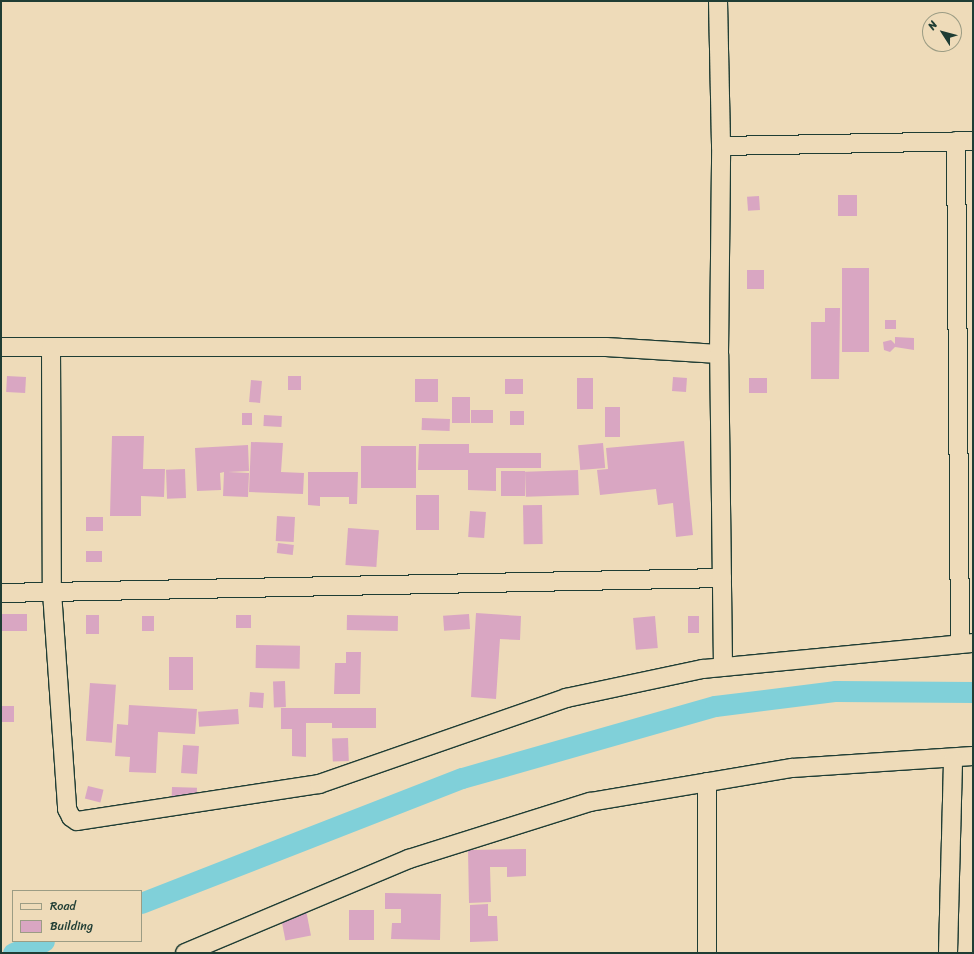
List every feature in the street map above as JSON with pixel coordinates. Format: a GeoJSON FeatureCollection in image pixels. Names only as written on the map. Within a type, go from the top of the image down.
{"type":"FeatureCollection","features":[{"type":"Feature","properties":{"kind":"street"},"geometry":{"type":"LineString","coordinates":[[718,1],[721,146],[718,354],[723,667]]}},
{"type":"Feature","properties":{"kind":"street"},"geometry":{"type":"LineString","coordinates":[[51,347],[52,592],[67,809],[71,817],[77,821],[319,784],[566,698],[723,667],[967,644],[964,141],[721,146]]}},
{"type":"Feature","properties":{"kind":"street"},"geometry":{"type":"LineString","coordinates":[[1,347],[606,347],[718,354]]}},
{"type":"Feature","properties":{"kind":"street"},"geometry":{"type":"LineString","coordinates":[[1,593],[722,578]]}},
{"type":"Feature","properties":{"kind":"street"},"geometry":{"type":"LineString","coordinates":[[185,953],[409,859],[590,802],[792,768],[973,756]]}},
{"type":"Feature","properties":{"kind":"street"},"geometry":{"type":"LineString","coordinates":[[948,953],[953,758]]}},
{"type":"Feature","properties":{"kind":"street"},"geometry":{"type":"LineString","coordinates":[[706,953],[707,782]]}},
{"type":"Feature","properties":{"kind":"building"},"geometry":{"type":"Polygon","coordinates":[[[838,195],[857,195],[857,216],[838,216],[838,195]]]}},
{"type":"Feature","properties":{"kind":"building"},"geometry":{"type":"Polygon","coordinates":[[[759,196],[760,210],[748,211],[747,197],[759,196]]]}},
{"type":"Feature","properties":{"kind":"building"},"geometry":{"type":"Polygon","coordinates":[[[842,268],[869,268],[869,352],[842,352],[842,268]]]}},
{"type":"Feature","properties":{"kind":"building"},"geometry":{"type":"Polygon","coordinates":[[[747,270],[764,270],[764,289],[747,289],[747,270]]]}},
{"type":"Feature","properties":{"kind":"building"},"geometry":{"type":"Polygon","coordinates":[[[825,308],[840,308],[839,379],[811,379],[811,322],[825,322],[825,308]]]}},
{"type":"Feature","properties":{"kind":"building"},"geometry":{"type":"Polygon","coordinates":[[[885,320],[896,320],[896,329],[885,329],[885,320]]]}},
{"type":"Feature","properties":{"kind":"building"},"geometry":{"type":"Polygon","coordinates":[[[895,337],[914,338],[914,350],[895,347],[890,352],[884,350],[883,342],[891,340],[895,344],[895,337]]]}},
{"type":"Feature","properties":{"kind":"building"},"geometry":{"type":"Polygon","coordinates":[[[7,376],[26,377],[25,393],[6,392],[7,376]]]}},
{"type":"Feature","properties":{"kind":"building"},"geometry":{"type":"Polygon","coordinates":[[[288,376],[301,376],[301,390],[288,390],[288,376]]]}},
{"type":"Feature","properties":{"kind":"building"},"geometry":{"type":"Polygon","coordinates":[[[673,377],[687,378],[686,392],[672,391],[673,377]]]}},
{"type":"Feature","properties":{"kind":"building"},"geometry":{"type":"Polygon","coordinates":[[[577,378],[593,378],[593,409],[577,409],[577,378]]]}},
{"type":"Feature","properties":{"kind":"building"},"geometry":{"type":"Polygon","coordinates":[[[749,378],[767,378],[767,393],[749,393],[749,378]]]}},
{"type":"Feature","properties":{"kind":"building"},"geometry":{"type":"Polygon","coordinates":[[[415,379],[438,379],[438,402],[415,402],[415,379]]]}},
{"type":"Feature","properties":{"kind":"building"},"geometry":{"type":"Polygon","coordinates":[[[505,379],[523,379],[523,394],[505,394],[505,379]]]}},
{"type":"Feature","properties":{"kind":"building"},"geometry":{"type":"Polygon","coordinates":[[[251,380],[262,381],[260,403],[249,402],[251,380]]]}},
{"type":"Feature","properties":{"kind":"building"},"geometry":{"type":"Polygon","coordinates":[[[452,397],[470,397],[470,423],[452,423],[452,397]]]}},
{"type":"Feature","properties":{"kind":"building"},"geometry":{"type":"Polygon","coordinates":[[[605,407],[620,407],[620,437],[605,437],[605,407]]]}},
{"type":"Feature","properties":{"kind":"building"},"geometry":{"type":"Polygon","coordinates":[[[471,410],[493,410],[493,423],[471,423],[471,410]]]}},
{"type":"Feature","properties":{"kind":"building"},"geometry":{"type":"Polygon","coordinates":[[[510,411],[524,411],[524,425],[510,425],[510,411]]]}},
{"type":"Feature","properties":{"kind":"building"},"geometry":{"type":"Polygon","coordinates":[[[242,413],[252,413],[252,425],[242,425],[242,413]]]}},
{"type":"Feature","properties":{"kind":"building"},"geometry":{"type":"Polygon","coordinates":[[[264,415],[282,416],[281,427],[263,426],[264,415]]]}},
{"type":"Feature","properties":{"kind":"building"},"geometry":{"type":"Polygon","coordinates":[[[422,418],[450,419],[450,431],[422,430],[422,418]]]}},
{"type":"Feature","properties":{"kind":"building"},"geometry":{"type":"Polygon","coordinates":[[[112,436],[144,436],[143,469],[165,469],[164,497],[141,496],[141,516],[110,516],[112,436]]]}},
{"type":"Feature","properties":{"kind":"building"},"geometry":{"type":"Polygon","coordinates":[[[684,441],[693,535],[676,537],[673,503],[658,505],[656,489],[600,495],[597,470],[608,469],[606,448],[684,441]]]}},
{"type":"Feature","properties":{"kind":"building"},"geometry":{"type":"Polygon","coordinates":[[[251,442],[283,443],[281,472],[304,473],[303,494],[249,492],[251,442]]]}},
{"type":"Feature","properties":{"kind":"building"},"geometry":{"type":"Polygon","coordinates":[[[603,443],[605,468],[580,470],[578,445],[603,443]]]}},
{"type":"Feature","properties":{"kind":"building"},"geometry":{"type":"Polygon","coordinates":[[[419,444],[469,444],[469,453],[541,453],[541,468],[496,468],[496,491],[468,490],[468,470],[418,470],[419,444]]]}},
{"type":"Feature","properties":{"kind":"building"},"geometry":{"type":"Polygon","coordinates":[[[248,445],[249,471],[228,472],[249,473],[248,497],[223,496],[224,472],[220,473],[221,490],[197,491],[195,448],[248,445]]]}},
{"type":"Feature","properties":{"kind":"building"},"geometry":{"type":"Polygon","coordinates":[[[361,446],[416,446],[416,488],[361,488],[361,446]]]}},
{"type":"Feature","properties":{"kind":"building"},"geometry":{"type":"Polygon","coordinates":[[[185,469],[186,498],[167,499],[166,470],[185,469]]]}},
{"type":"Feature","properties":{"kind":"building"},"geometry":{"type":"Polygon","coordinates":[[[578,470],[579,495],[526,497],[525,472],[578,470]]]}},
{"type":"Feature","properties":{"kind":"building"},"geometry":{"type":"Polygon","coordinates":[[[501,471],[525,471],[525,496],[501,496],[501,471]]]}},
{"type":"Feature","properties":{"kind":"building"},"geometry":{"type":"Polygon","coordinates":[[[308,472],[358,472],[357,504],[349,504],[349,497],[320,497],[320,506],[308,505],[308,472]]]}},
{"type":"Feature","properties":{"kind":"building"},"geometry":{"type":"Polygon","coordinates":[[[416,495],[439,495],[439,530],[416,530],[416,495]]]}},
{"type":"Feature","properties":{"kind":"building"},"geometry":{"type":"Polygon","coordinates":[[[523,505],[542,505],[543,544],[524,544],[523,505]]]}},
{"type":"Feature","properties":{"kind":"building"},"geometry":{"type":"Polygon","coordinates":[[[470,511],[486,512],[484,538],[468,537],[470,511]]]}},
{"type":"Feature","properties":{"kind":"building"},"geometry":{"type":"Polygon","coordinates":[[[277,516],[295,517],[294,542],[276,541],[277,516]]]}},
{"type":"Feature","properties":{"kind":"building"},"geometry":{"type":"Polygon","coordinates":[[[86,517],[103,517],[103,531],[86,531],[86,517]]]}},
{"type":"Feature","properties":{"kind":"building"},"geometry":{"type":"Polygon","coordinates":[[[348,528],[379,530],[376,567],[345,565],[348,528]]]}},
{"type":"Feature","properties":{"kind":"building"},"geometry":{"type":"Polygon","coordinates":[[[278,543],[294,545],[293,555],[277,553],[278,543]]]}},
{"type":"Feature","properties":{"kind":"building"},"geometry":{"type":"Polygon","coordinates":[[[86,551],[102,551],[102,562],[86,562],[86,551]]]}},
{"type":"Feature","properties":{"kind":"building"},"geometry":{"type":"Polygon","coordinates":[[[476,613],[521,616],[520,640],[500,639],[496,699],[471,697],[476,613]]]}},
{"type":"Feature","properties":{"kind":"building"},"geometry":{"type":"Polygon","coordinates":[[[1,614],[27,614],[27,631],[1,631],[1,614]]]}},
{"type":"Feature","properties":{"kind":"building"},"geometry":{"type":"Polygon","coordinates":[[[469,614],[470,629],[444,631],[443,616],[469,614]]]}},
{"type":"Feature","properties":{"kind":"building"},"geometry":{"type":"Polygon","coordinates":[[[86,615],[99,615],[99,634],[86,634],[86,615]]]}},
{"type":"Feature","properties":{"kind":"building"},"geometry":{"type":"Polygon","coordinates":[[[236,615],[251,615],[251,628],[236,628],[236,615]]]}},
{"type":"Feature","properties":{"kind":"building"},"geometry":{"type":"Polygon","coordinates":[[[347,615],[398,616],[398,631],[347,630],[347,615]]]}},
{"type":"Feature","properties":{"kind":"building"},"geometry":{"type":"Polygon","coordinates":[[[142,616],[154,616],[154,631],[142,631],[142,616]]]}},
{"type":"Feature","properties":{"kind":"building"},"geometry":{"type":"Polygon","coordinates":[[[655,616],[658,648],[636,650],[633,618],[655,616]]]}},
{"type":"Feature","properties":{"kind":"building"},"geometry":{"type":"Polygon","coordinates":[[[688,616],[699,616],[699,633],[688,633],[688,616]]]}},
{"type":"Feature","properties":{"kind":"building"},"geometry":{"type":"Polygon","coordinates":[[[256,645],[300,646],[300,669],[256,668],[256,645]]]}},
{"type":"Feature","properties":{"kind":"building"},"geometry":{"type":"Polygon","coordinates":[[[346,652],[361,652],[360,694],[334,694],[335,663],[346,663],[346,652]]]}},
{"type":"Feature","properties":{"kind":"building"},"geometry":{"type":"Polygon","coordinates":[[[169,657],[193,657],[193,690],[169,690],[169,657]]]}},
{"type":"Feature","properties":{"kind":"building"},"geometry":{"type":"Polygon","coordinates":[[[273,681],[285,681],[286,707],[274,707],[273,681]]]}},
{"type":"Feature","properties":{"kind":"building"},"geometry":{"type":"Polygon","coordinates":[[[90,683],[116,685],[112,743],[86,741],[90,683]]]}},
{"type":"Feature","properties":{"kind":"building"},"geometry":{"type":"Polygon","coordinates":[[[250,692],[264,693],[263,708],[249,707],[250,692]]]}},
{"type":"Feature","properties":{"kind":"building"},"geometry":{"type":"Polygon","coordinates":[[[129,705],[197,709],[195,734],[158,732],[156,773],[129,772],[130,757],[115,756],[117,724],[128,725],[129,705]]]}},
{"type":"Feature","properties":{"kind":"building"},"geometry":{"type":"Polygon","coordinates":[[[1,706],[14,706],[14,722],[1,722],[1,706]]]}},
{"type":"Feature","properties":{"kind":"building"},"geometry":{"type":"Polygon","coordinates":[[[281,708],[376,708],[376,728],[332,728],[332,723],[306,723],[306,757],[292,756],[292,729],[281,729],[281,708]]]}},
{"type":"Feature","properties":{"kind":"building"},"geometry":{"type":"Polygon","coordinates":[[[238,709],[239,724],[199,727],[198,712],[238,709]]]}},
{"type":"Feature","properties":{"kind":"building"},"geometry":{"type":"Polygon","coordinates":[[[348,738],[349,761],[333,762],[332,739],[348,738]]]}},
{"type":"Feature","properties":{"kind":"building"},"geometry":{"type":"Polygon","coordinates":[[[183,745],[199,746],[197,774],[181,773],[183,745]]]}},
{"type":"Feature","properties":{"kind":"building"},"geometry":{"type":"Polygon","coordinates":[[[88,786],[104,790],[100,802],[85,799],[88,786]]]}},
{"type":"Feature","properties":{"kind":"building"},"geometry":{"type":"Polygon","coordinates":[[[172,787],[197,788],[196,802],[172,801],[172,787]]]}},
{"type":"Feature","properties":{"kind":"building"},"geometry":{"type":"Polygon","coordinates":[[[526,849],[526,876],[507,877],[507,867],[490,867],[491,902],[469,903],[468,850],[526,849]]]}},
{"type":"Feature","properties":{"kind":"building"},"geometry":{"type":"Polygon","coordinates":[[[385,893],[441,894],[440,940],[391,939],[392,923],[401,923],[401,909],[385,909],[385,893]]]}},
{"type":"Feature","properties":{"kind":"building"},"geometry":{"type":"Polygon","coordinates":[[[488,904],[488,916],[497,916],[498,941],[470,942],[470,905],[488,904]]]}},
{"type":"Feature","properties":{"kind":"building"},"geometry":{"type":"Polygon","coordinates":[[[306,910],[311,936],[285,940],[280,915],[306,910]]]}},
{"type":"Feature","properties":{"kind":"building"},"geometry":{"type":"Polygon","coordinates":[[[349,910],[374,910],[374,940],[349,940],[349,910]]]}},
{"type":"Feature","properties":{"kind":"waterway"},"geometry":{"type":"LineString","coordinates":[[142,903],[462,778],[715,706],[836,691],[973,692]]}},
{"type":"Feature","properties":{"kind":"waterway"},"geometry":{"type":"LineString","coordinates":[[13,953],[41,942]]}}]}
